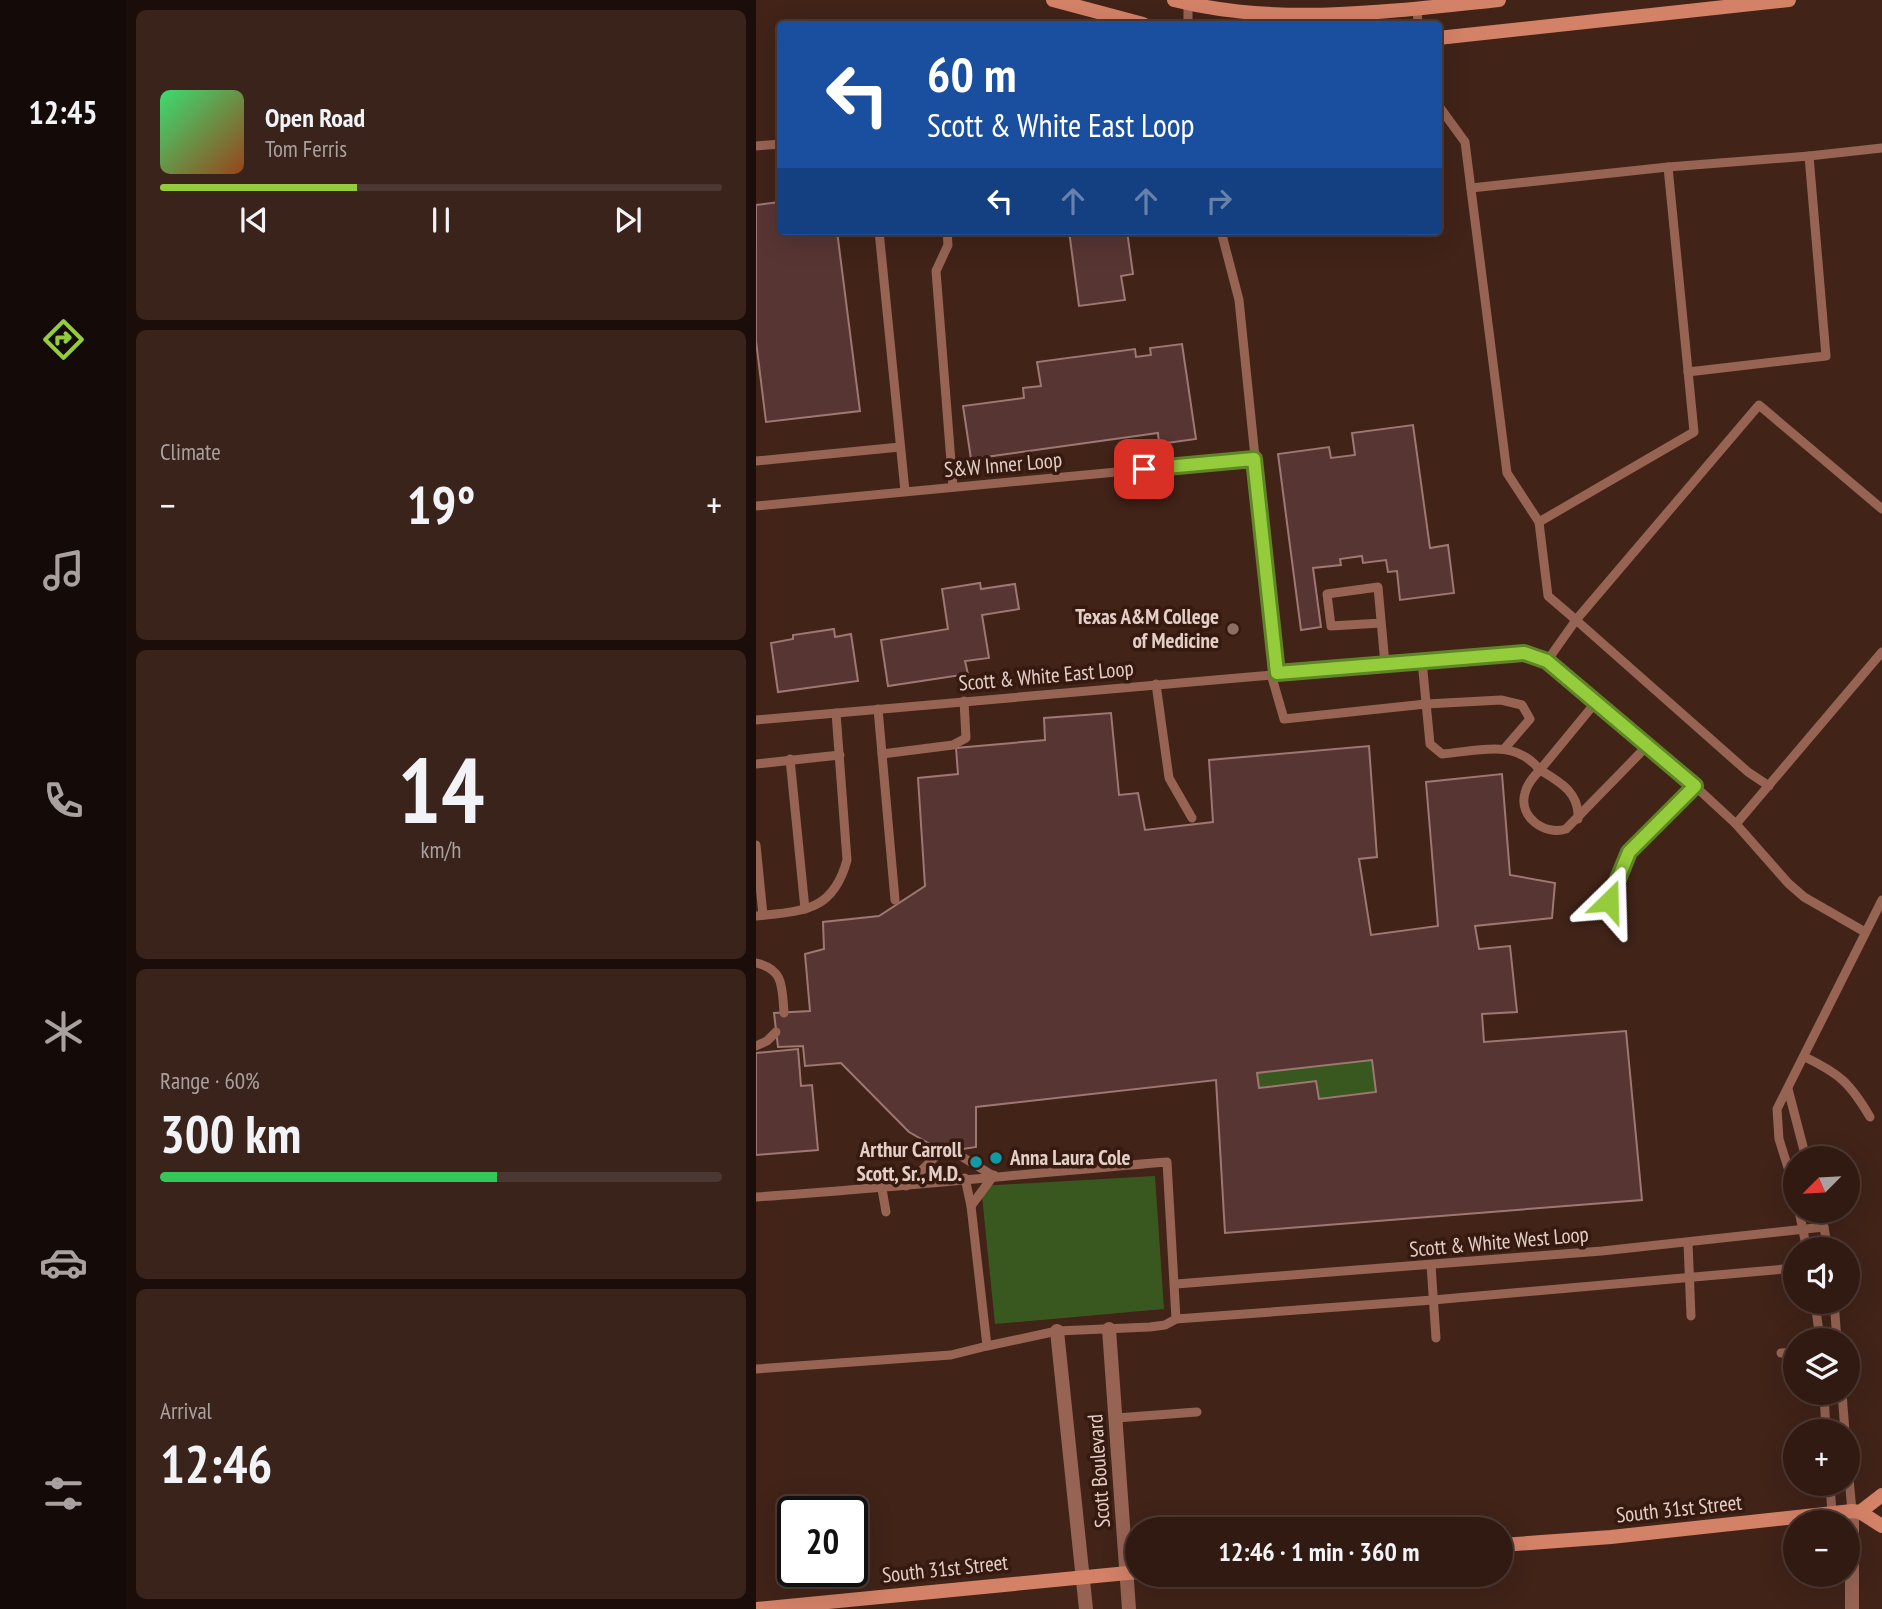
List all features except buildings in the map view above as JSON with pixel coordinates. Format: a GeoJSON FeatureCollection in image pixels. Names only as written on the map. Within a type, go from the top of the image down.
{"type":"FeatureCollection","features":[{"type":"Feature","properties":{"kind":"main road"},"geometry":{"type":"LineString","coordinates":[[1053,0],[1132,21]]}},
{"type":"Feature","properties":{"kind":"main road"},"geometry":{"type":"LineString","coordinates":[[1184,1],[1240,11],[1293,13],[1417,9],[1499,0]]}},
{"type":"Feature","properties":{"kind":"main road"},"geometry":{"type":"LineString","coordinates":[[1442,38],[1790,0]]}},
{"type":"Feature","properties":{"kind":"main road","name":"South 31st Street"},"geometry":{"type":"LineString","coordinates":[[1859,1510],[1882,1495]]}},
{"type":"Feature","properties":{"kind":"main road"},"geometry":{"type":"LineString","coordinates":[[1860,1514],[1882,1526]]}},
{"type":"Feature","properties":{"kind":"main road","name":"South 31st Street"},"geometry":{"type":"LineString","coordinates":[[1513,1544],[1783,1522]]}},
{"type":"Feature","properties":{"kind":"main road","name":"South 31st Street"},"geometry":{"type":"LineString","coordinates":[[757,1609],[1125,1573]]}},
{"type":"Feature","properties":{"kind":"street","name":"Scott Boulevard"},"geometry":{"type":"LineString","coordinates":[[1109,1329],[1126,1517]]}},
{"type":"Feature","properties":{"kind":"street","name":"Scott Boulevard"},"geometry":{"type":"LineString","coordinates":[[1057,1331],[1086,1609]]}},
{"type":"Feature","properties":{"kind":"street","name":"Scott Boulevard"},"geometry":{"type":"LineString","coordinates":[[1129,1609],[1131,1587]]}},
{"type":"Feature","properties":{"kind":"street"},"geometry":{"type":"LineString","coordinates":[[1847,1587],[1852,1609]]}},
{"type":"Feature","properties":{"kind":"street"},"geometry":{"type":"LineString","coordinates":[[1852,1609],[1853,1587]]}},
{"type":"Feature","properties":{"kind":"lane"},"geometry":{"type":"LineString","coordinates":[[1184,1],[1187,21]]}},
{"type":"Feature","properties":{"kind":"lane"},"geometry":{"type":"LineString","coordinates":[[1417,9],[1418,21]]}},
{"type":"Feature","properties":{"kind":"lane"},"geometry":{"type":"LineString","coordinates":[[1442,111],[1465,142],[1507,473],[1539,522],[1548,596],[1748,772],[1769,786]]}},
{"type":"Feature","properties":{"kind":"lane"},"geometry":{"type":"LineString","coordinates":[[756,146],[777,144]]}},
{"type":"Feature","properties":{"kind":"lane"},"geometry":{"type":"LineString","coordinates":[[1471,188],[1882,148]]}},
{"type":"Feature","properties":{"kind":"lane"},"geometry":{"type":"LineString","coordinates":[[1688,372],[1826,356],[1810,156]]}},
{"type":"Feature","properties":{"kind":"lane"},"geometry":{"type":"LineString","coordinates":[[1539,522],[1694,432],[1668,167]]}},
{"type":"Feature","properties":{"kind":"lane"},"geometry":{"type":"LineString","coordinates":[[879,235],[905,491]]}},
{"type":"Feature","properties":{"kind":"lane"},"geometry":{"type":"LineString","coordinates":[[947,235],[948,246],[936,271],[953,487]]}},
{"type":"Feature","properties":{"kind":"lane"},"geometry":{"type":"LineString","coordinates":[[1222,235],[1239,300],[1274,674],[1284,719],[1426,704],[1501,700],[1522,705],[1530,719],[1505,748]]}},
{"type":"Feature","properties":{"kind":"lane"},"geometry":{"type":"LineString","coordinates":[[1547,661],[1576,620],[1759,405],[1882,509]]}},
{"type":"Feature","properties":{"kind":"lane"},"geometry":{"type":"LineString","coordinates":[[756,461],[900,447]]}},
{"type":"Feature","properties":{"kind":"lane","name":"S&W Inner Loop"},"geometry":{"type":"LineString","coordinates":[[756,506],[1254,459]]}},
{"type":"Feature","properties":{"kind":"lane"},"geometry":{"type":"LineString","coordinates":[[1381,624],[1331,626],[1327,594],[1378,587],[1385,664]]}},
{"type":"Feature","properties":{"kind":"lane"},"geometry":{"type":"LineString","coordinates":[[1736,824],[1882,652]]}},
{"type":"Feature","properties":{"kind":"lane","name":"Scott & White East Loop"},"geometry":{"type":"LineString","coordinates":[[756,720],[1524,653],[1547,661],[1648,745],[1736,824],[1788,883],[1804,897],[1865,932]]}},
{"type":"Feature","properties":{"kind":"lane"},"geometry":{"type":"LineString","coordinates":[[1422,661],[1427,735],[1436,751],[1442,754],[1505,748],[1524,753],[1540,770],[1571,792],[1577,801],[1578,819]]}},
{"type":"Feature","properties":{"kind":"lane"},"geometry":{"type":"LineString","coordinates":[[1156,684],[1169,778],[1192,818]]}},
{"type":"Feature","properties":{"kind":"lane"},"geometry":{"type":"LineString","coordinates":[[882,754],[953,745],[966,738],[964,701]]}},
{"type":"Feature","properties":{"kind":"lane"},"geometry":{"type":"LineString","coordinates":[[1596,702],[1540,770],[1524,795],[1524,805],[1533,821],[1556,832],[1566,829],[1648,745]]}},
{"type":"Feature","properties":{"kind":"lane"},"geometry":{"type":"LineString","coordinates":[[878,709],[895,900]]}},
{"type":"Feature","properties":{"kind":"lane"},"geometry":{"type":"LineString","coordinates":[[756,845],[760,916],[818,906],[841,881],[847,860],[836,713]]}},
{"type":"Feature","properties":{"kind":"lane"},"geometry":{"type":"LineString","coordinates":[[756,764],[840,755]]}},
{"type":"Feature","properties":{"kind":"lane"},"geometry":{"type":"LineString","coordinates":[[790,759],[805,909]]}},
{"type":"Feature","properties":{"kind":"lane"},"geometry":{"type":"LineString","coordinates":[[1609,901],[1629,852],[1695,786]]}},
{"type":"Feature","properties":{"kind":"lane"},"geometry":{"type":"LineString","coordinates":[[1783,1149],[1777,1109],[1882,900]]}},
{"type":"Feature","properties":{"kind":"lane"},"geometry":{"type":"LineString","coordinates":[[756,964],[769,966],[781,977],[785,1013]]}},
{"type":"Feature","properties":{"kind":"lane"},"geometry":{"type":"LineString","coordinates":[[756,1046],[767,1041],[776,1031]]}},
{"type":"Feature","properties":{"kind":"lane"},"geometry":{"type":"LineString","coordinates":[[1805,1057],[1838,1072],[1853,1088],[1870,1117]]}},
{"type":"Feature","properties":{"kind":"lane"},"geometry":{"type":"LineString","coordinates":[[1788,1089],[1804,1146]]}},
{"type":"Feature","properties":{"kind":"lane"},"geometry":{"type":"LineString","coordinates":[[959,1155],[993,1175]]}},
{"type":"Feature","properties":{"kind":"lane"},"geometry":{"type":"LineString","coordinates":[[906,1186],[936,1156]]}},
{"type":"Feature","properties":{"kind":"lane"},"geometry":{"type":"LineString","coordinates":[[756,1197],[882,1189],[993,1175],[1167,1162],[1176,1319]]}},
{"type":"Feature","properties":{"kind":"lane"},"geometry":{"type":"LineString","coordinates":[[971,1206],[993,1175]]}},
{"type":"Feature","properties":{"kind":"lane"},"geometry":{"type":"LineString","coordinates":[[965,1178],[971,1206],[986,1346]]}},
{"type":"Feature","properties":{"kind":"lane"},"geometry":{"type":"LineString","coordinates":[[882,1189],[886,1212]]}},
{"type":"Feature","properties":{"kind":"lane"},"geometry":{"type":"LineString","coordinates":[[1801,1223],[1804,1237]]}},
{"type":"Feature","properties":{"kind":"lane"},"geometry":{"type":"LineString","coordinates":[[1823,1223],[1826,1237]]}},
{"type":"Feature","properties":{"kind":"lane","name":"Scott & White West Loop"},"geometry":{"type":"LineString","coordinates":[[1176,1284],[1688,1243],[1824,1227]]}},
{"type":"Feature","properties":{"kind":"lane"},"geometry":{"type":"LineString","coordinates":[[1688,1243],[1691,1316]]}},
{"type":"Feature","properties":{"kind":"lane"},"geometry":{"type":"LineString","coordinates":[[1431,1265],[1436,1338]]}},
{"type":"Feature","properties":{"kind":"lane"},"geometry":{"type":"LineString","coordinates":[[756,1369],[951,1355],[1057,1331],[1165,1325],[1176,1319],[1433,1300],[1783,1269]]}},
{"type":"Feature","properties":{"kind":"lane"},"geometry":{"type":"LineString","coordinates":[[1116,1418],[1197,1412]]}},
{"type":"Feature","properties":{"kind":"green space"},"geometry":{"type":"Polygon","coordinates":[[[1372,1060],[1376,1092],[1319,1099],[1316,1081],[1259,1088],[1257,1073],[1372,1060]]]}},
{"type":"Feature","properties":{"kind":"green space"},"geometry":{"type":"Polygon","coordinates":[[[1155,1176],[1164,1309],[995,1324],[981,1186],[1155,1176]]]}},
{"type":"Feature","properties":{"kind":"place","name":"Texas A&M College of Medicine"},"geometry":{"type":"Point","coordinates":[1233,629]}},
{"type":"Feature","properties":{"kind":"place","name":"Anna Laura Cole"},"geometry":{"type":"Point","coordinates":[996,1158]}},
{"type":"Feature","properties":{"kind":"place","name":"Arthur Carroll Scott, Sr., M.D."},"geometry":{"type":"Point","coordinates":[976,1162]}},
{"type":"Feature","properties":{"kind":"route"},"geometry":{"type":"LineString","coordinates":[[1144,469],[1254,459],[1277,673],[1524,653],[1547,661],[1695,786],[1629,852],[1609,901]]}}]}
